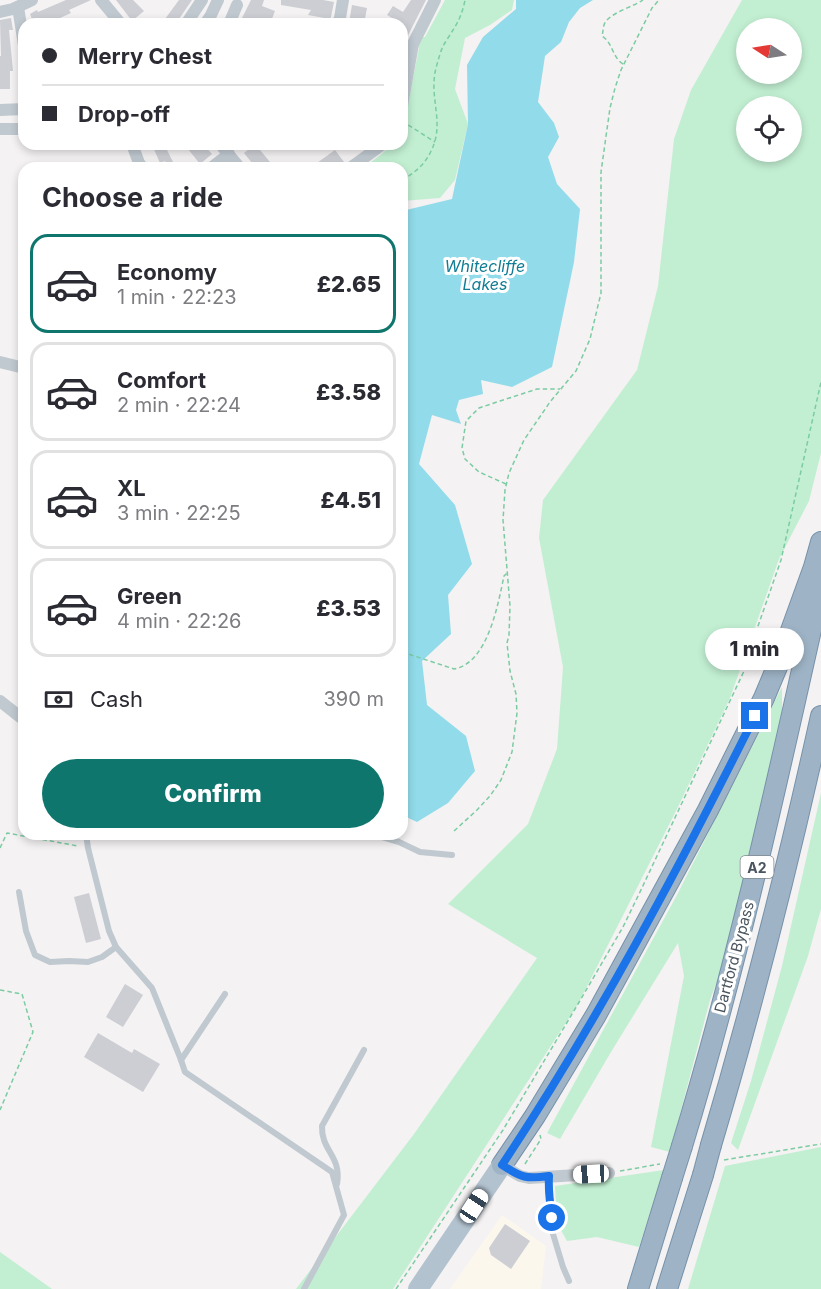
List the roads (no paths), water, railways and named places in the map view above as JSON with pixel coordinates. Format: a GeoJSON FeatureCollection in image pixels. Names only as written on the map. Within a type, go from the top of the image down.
{"type":"FeatureCollection","features":[{"type":"Feature","properties":{"kind":"highway"},"geometry":{"type":"LineString","coordinates":[[502,1165],[596,1016],[713,800],[764,698],[814,567],[821,542]]}},
{"type":"Feature","properties":{"kind":"highway","name":"Dartford Bypass"},"geometry":{"type":"LineString","coordinates":[[638,1289],[669,1171],[682,1146],[702,1080],[753,884],[821,585]]}},
{"type":"Feature","properties":{"kind":"highway","name":"Dartford Bypass"},"geometry":{"type":"LineString","coordinates":[[667,1289],[703,1175],[717,1153],[732,1073],[778,903],[821,717]]}},
{"type":"Feature","properties":{"kind":"main road"},"geometry":{"type":"LineString","coordinates":[[418,1289],[502,1165]]}},
{"type":"Feature","properties":{"kind":"street"},"geometry":{"type":"LineString","coordinates":[[0,12],[32,0]]}},
{"type":"Feature","properties":{"kind":"street"},"geometry":{"type":"LineString","coordinates":[[101,0],[116,18]]}},
{"type":"Feature","properties":{"kind":"street"},"geometry":{"type":"LineString","coordinates":[[190,18],[202,0]]}},
{"type":"Feature","properties":{"kind":"street"},"geometry":{"type":"LineString","coordinates":[[209,18],[218,0]]}},
{"type":"Feature","properties":{"kind":"street"},"geometry":{"type":"LineString","coordinates":[[339,18],[343,0]]}},
{"type":"Feature","properties":{"kind":"street"},"geometry":{"type":"LineString","coordinates":[[408,72],[413,44],[435,0]]}},
{"type":"Feature","properties":{"kind":"street"},"geometry":{"type":"LineString","coordinates":[[232,18],[237,5]]}},
{"type":"Feature","properties":{"kind":"street"},"geometry":{"type":"LineString","coordinates":[[18,7],[20,18]]}},
{"type":"Feature","properties":{"kind":"street"},"geometry":{"type":"LineString","coordinates":[[0,110],[18,109]]}},
{"type":"Feature","properties":{"kind":"street"},"geometry":{"type":"LineString","coordinates":[[0,129],[18,129]]}},
{"type":"Feature","properties":{"kind":"street"},"geometry":{"type":"LineString","coordinates":[[358,162],[375,150]]}},
{"type":"Feature","properties":{"kind":"street"},"geometry":{"type":"LineString","coordinates":[[0,362],[18,366]]}},
{"type":"Feature","properties":{"kind":"street"},"geometry":{"type":"LineString","coordinates":[[0,701],[18,715]]}},
{"type":"Feature","properties":{"kind":"street"},"geometry":{"type":"LineString","coordinates":[[502,1165],[523,1177],[531,1178],[609,1173]]}},
{"type":"Feature","properties":{"kind":"lane"},"geometry":{"type":"LineString","coordinates":[[87,840],[109,931],[116,947],[152,988],[185,1072],[332,1172],[344,1215],[304,1289]]}},
{"type":"Feature","properties":{"kind":"lane"},"geometry":{"type":"LineString","coordinates":[[392,840],[420,852],[452,855]]}},
{"type":"Feature","properties":{"kind":"lane"},"geometry":{"type":"LineString","coordinates":[[19,892],[26,931],[35,955],[50,962],[88,962],[102,957],[116,947]]}},
{"type":"Feature","properties":{"kind":"lane"},"geometry":{"type":"LineString","coordinates":[[181,1060],[225,994]]}},
{"type":"Feature","properties":{"kind":"lane"},"geometry":{"type":"LineString","coordinates":[[336,1186],[339,1175],[336,1163],[322,1138],[322,1126],[364,1050]]}},
{"type":"Feature","properties":{"kind":"lane"},"geometry":{"type":"LineString","coordinates":[[549,1176],[548,1195],[551,1201],[553,1234],[569,1281]]}},
{"type":"Feature","properties":{"kind":"water","name":"Whitecliffe Lakes"},"geometry":{"type":"Polygon","coordinates":[[[516,0],[593,0],[580,8],[569,22],[561,42],[545,56],[538,102],[554,123],[559,137],[548,157],[557,184],[580,209],[574,262],[552,367],[512,387],[481,380],[483,394],[459,400],[456,410],[461,424],[432,415],[419,464],[455,505],[472,564],[448,595],[451,634],[422,661],[427,705],[466,736],[475,771],[448,803],[417,822],[408,818],[408,210],[452,199],[468,124],[467,65],[483,37],[516,9],[516,0]]]}}]}
